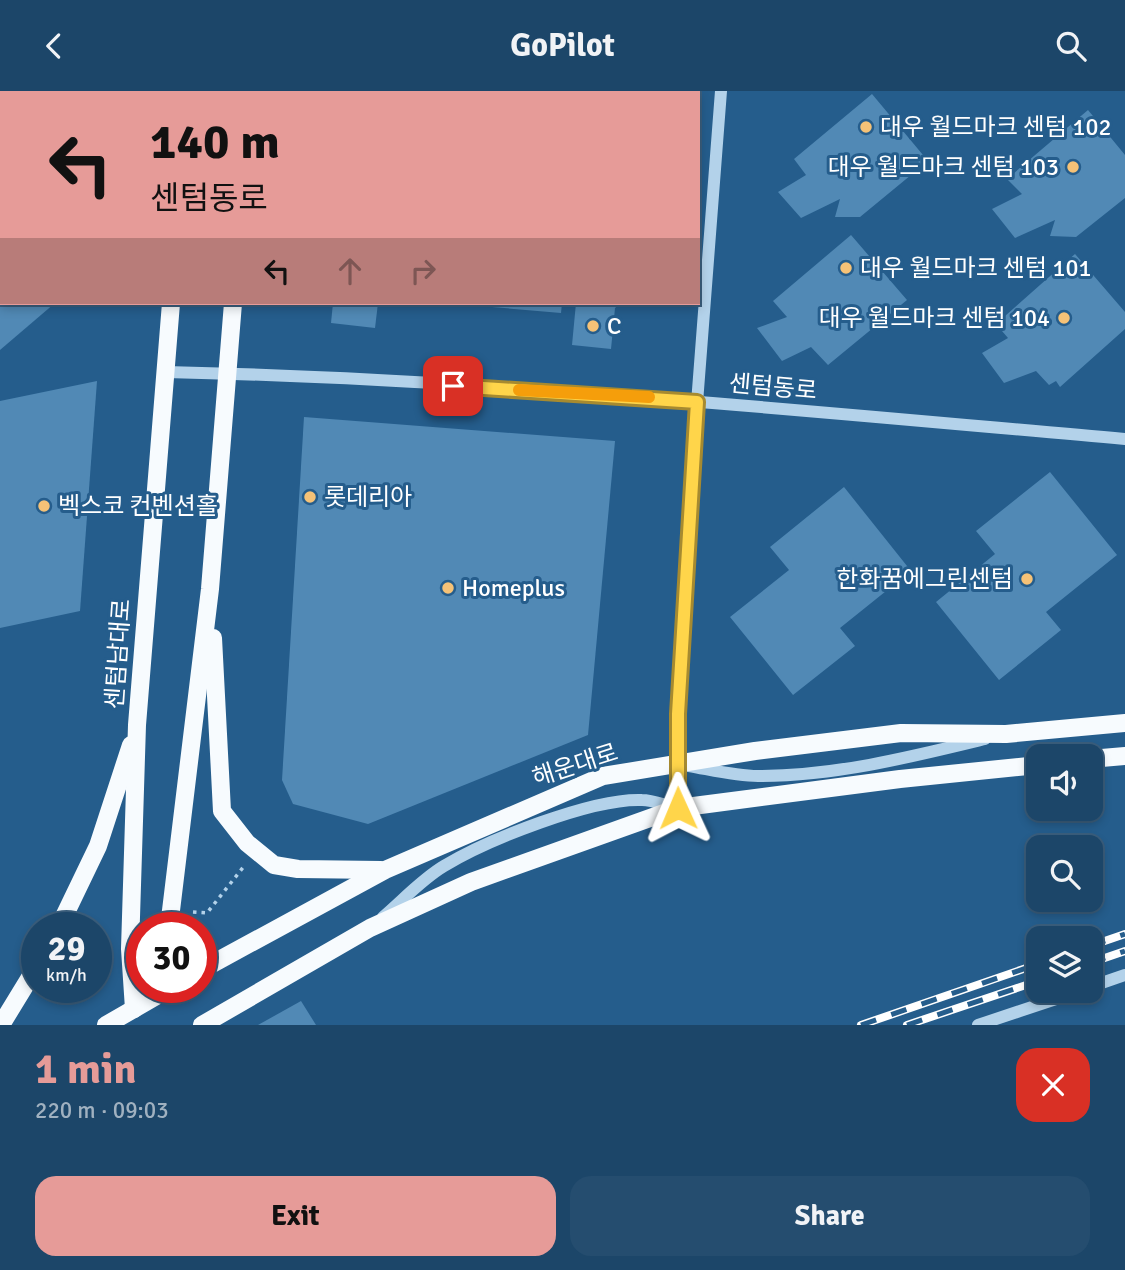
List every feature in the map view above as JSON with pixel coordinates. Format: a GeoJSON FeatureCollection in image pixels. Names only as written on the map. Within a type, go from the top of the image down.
{"type":"FeatureCollection","features":[{"type":"Feature","properties":{"kind":"main road","name":"센텀남대로"},"geometry":{"type":"LineString","coordinates":[[133,1017],[130,949],[137,726],[171,305]]}},
{"type":"Feature","properties":{"kind":"main road"},"geometry":{"type":"LineString","coordinates":[[171,912],[210,589],[233,305]]}},
{"type":"Feature","properties":{"kind":"main road"},"geometry":{"type":"LineString","coordinates":[[210,589],[222,811],[247,843],[274,865],[298,869],[385,870]]}},
{"type":"Feature","properties":{"kind":"main road","name":"해운대로"},"geometry":{"type":"LineString","coordinates":[[217,961],[385,870],[603,776],[755,751],[901,733],[1006,734],[1125,723]]}},
{"type":"Feature","properties":{"kind":"main road"},"geometry":{"type":"LineString","coordinates":[[66,912],[97,846],[137,726]]}},
{"type":"Feature","properties":{"kind":"main road"},"geometry":{"type":"LineString","coordinates":[[1103,758],[1125,756]]}},
{"type":"Feature","properties":{"kind":"main road"},"geometry":{"type":"LineString","coordinates":[[202,1025],[370,928],[471,882],[678,808],[900,779],[1026,766]]}},
{"type":"Feature","properties":{"kind":"main road"},"geometry":{"type":"LineString","coordinates":[[1,1025],[21,992]]}},
{"type":"Feature","properties":{"kind":"main road"},"geometry":{"type":"LineString","coordinates":[[106,1025],[133,1017],[151,1003]]}},
{"type":"Feature","properties":{"kind":"street"},"geometry":{"type":"LineString","coordinates":[[370,928],[442,867],[485,845],[547,821],[608,804],[642,800],[678,808],[677,764],[697,402],[721,91]]}},
{"type":"Feature","properties":{"kind":"street","name":"센텀동로"},"geometry":{"type":"LineString","coordinates":[[166,372],[227,373],[697,402],[1125,439]]}},
{"type":"Feature","properties":{"kind":"street"},"geometry":{"type":"LineString","coordinates":[[677,764],[756,776],[805,773],[893,761],[1006,734]]}},
{"type":"Feature","properties":{"kind":"street"},"geometry":{"type":"LineString","coordinates":[[1103,983],[1125,975]]}},
{"type":"Feature","properties":{"kind":"street"},"geometry":{"type":"LineString","coordinates":[[978,1025],[1044,1003]]}},
{"type":"Feature","properties":{"kind":"path"},"geometry":{"type":"LineString","coordinates":[[208,912],[246,863]]}},
{"type":"Feature","properties":{"kind":"building","name":"대우 월드마크 센텀 102"},"geometry":{"type":"Polygon","coordinates":[[[872,94],[928,161],[860,217],[835,217],[840,199],[801,218],[778,192],[806,175],[794,159],[872,94]]]}},
{"type":"Feature","properties":{"kind":"building","name":"대우 월드마크 센텀 103"},"geometry":{"type":"Polygon","coordinates":[[[1088,110],[1125,155],[1125,198],[1076,237],[1050,236],[1055,220],[1015,238],[992,209],[1022,194],[1007,179],[1088,110]]]}},
{"type":"Feature","properties":{"kind":"building","name":"대우 월드마크 센텀 101"},"geometry":{"type":"Polygon","coordinates":[[[851,235],[907,300],[828,365],[811,347],[782,361],[757,328],[787,317],[773,301],[851,235]]]}},
{"type":"Feature","properties":{"kind":"building","name":"대우 월드마크 센텀 104"},"geometry":{"type":"Polygon","coordinates":[[[1075,254],[1125,312],[1125,329],[1060,387],[1056,381],[1049,385],[1036,371],[1004,383],[982,353],[1008,338],[996,324],[1075,254]]]}},
{"type":"Feature","properties":{"kind":"building"},"geometry":{"type":"Polygon","coordinates":[[[0,305],[53,305],[0,350],[0,305]]]}},
{"type":"Feature","properties":{"kind":"building"},"geometry":{"type":"Polygon","coordinates":[[[333,305],[378,305],[375,328],[331,323],[333,305]]]}},
{"type":"Feature","properties":{"kind":"building","name":"C"},"geometry":{"type":"Polygon","coordinates":[[[492,305],[562,305],[561,313],[492,305]]]}},
{"type":"Feature","properties":{"kind":"building","name":"C"},"geometry":{"type":"Polygon","coordinates":[[[576,305],[619,305],[615,308],[611,349],[572,345],[576,305]]]}},
{"type":"Feature","properties":{"kind":"building","name":"벡스코 컨벤션홀"},"geometry":{"type":"Polygon","coordinates":[[[97,381],[80,611],[0,628],[0,401],[97,381]]]}},
{"type":"Feature","properties":{"kind":"building","name":"Homeplus"},"geometry":{"type":"Polygon","coordinates":[[[304,417],[615,441],[588,735],[368,824],[293,804],[282,780],[304,417]]]}},
{"type":"Feature","properties":{"kind":"building","name":"한화꿈에그린센텀"},"geometry":{"type":"Polygon","coordinates":[[[1050,472],[1117,555],[1046,612],[1061,630],[999,680],[936,602],[995,554],[976,531],[1050,472]]]}},
{"type":"Feature","properties":{"kind":"building","name":"한화꿈에그린센텀"},"geometry":{"type":"Polygon","coordinates":[[[844,487],[911,571],[840,628],[855,646],[793,695],[730,617],[789,570],[770,547],[844,487]]]}},
{"type":"Feature","properties":{"kind":"building"},"geometry":{"type":"Polygon","coordinates":[[[301,1001],[316,1025],[258,1025],[301,1001]]]}},
{"type":"Feature","properties":{"kind":"railway"},"geometry":{"type":"LineString","coordinates":[[1103,942],[1125,934]]}},
{"type":"Feature","properties":{"kind":"railway"},"geometry":{"type":"LineString","coordinates":[[1103,959],[1125,951]]}},
{"type":"Feature","properties":{"kind":"railway"},"geometry":{"type":"LineString","coordinates":[[861,1025],[1026,968]]}},
{"type":"Feature","properties":{"kind":"railway"},"geometry":{"type":"LineString","coordinates":[[907,1025],[1026,985]]}},
{"type":"Feature","properties":{"kind":"slow traffic"},"geometry":{"type":"LineString","coordinates":[[519,390],[649,397]]}},
{"type":"Feature","properties":{"kind":"place","name":"대우 월드마크 센텀 102"},"geometry":{"type":"Point","coordinates":[866,127]}},
{"type":"Feature","properties":{"kind":"place","name":"대우 월드마크 센텀 103"},"geometry":{"type":"Point","coordinates":[1073,167]}},
{"type":"Feature","properties":{"kind":"place","name":"대우 월드마크 센텀 101"},"geometry":{"type":"Point","coordinates":[846,268]}},
{"type":"Feature","properties":{"kind":"place","name":"대우 월드마크 센텀 104"},"geometry":{"type":"Point","coordinates":[1064,318]}},
{"type":"Feature","properties":{"kind":"place","name":"C"},"geometry":{"type":"Point","coordinates":[593,326]}},
{"type":"Feature","properties":{"kind":"place","name":"롯데리아"},"geometry":{"type":"Point","coordinates":[310,497]}},
{"type":"Feature","properties":{"kind":"place","name":"벡스코 컨벤션홀"},"geometry":{"type":"Point","coordinates":[44,506]}},
{"type":"Feature","properties":{"kind":"place","name":"한화꿈에그린센텀"},"geometry":{"type":"Point","coordinates":[1027,579]}},
{"type":"Feature","properties":{"kind":"place","name":"Homeplus"},"geometry":{"type":"Point","coordinates":[448,588]}},
{"type":"Feature","properties":{"kind":"route"},"geometry":{"type":"LineString","coordinates":[[453,386],[697,402],[678,714],[678,808]]}}]}
